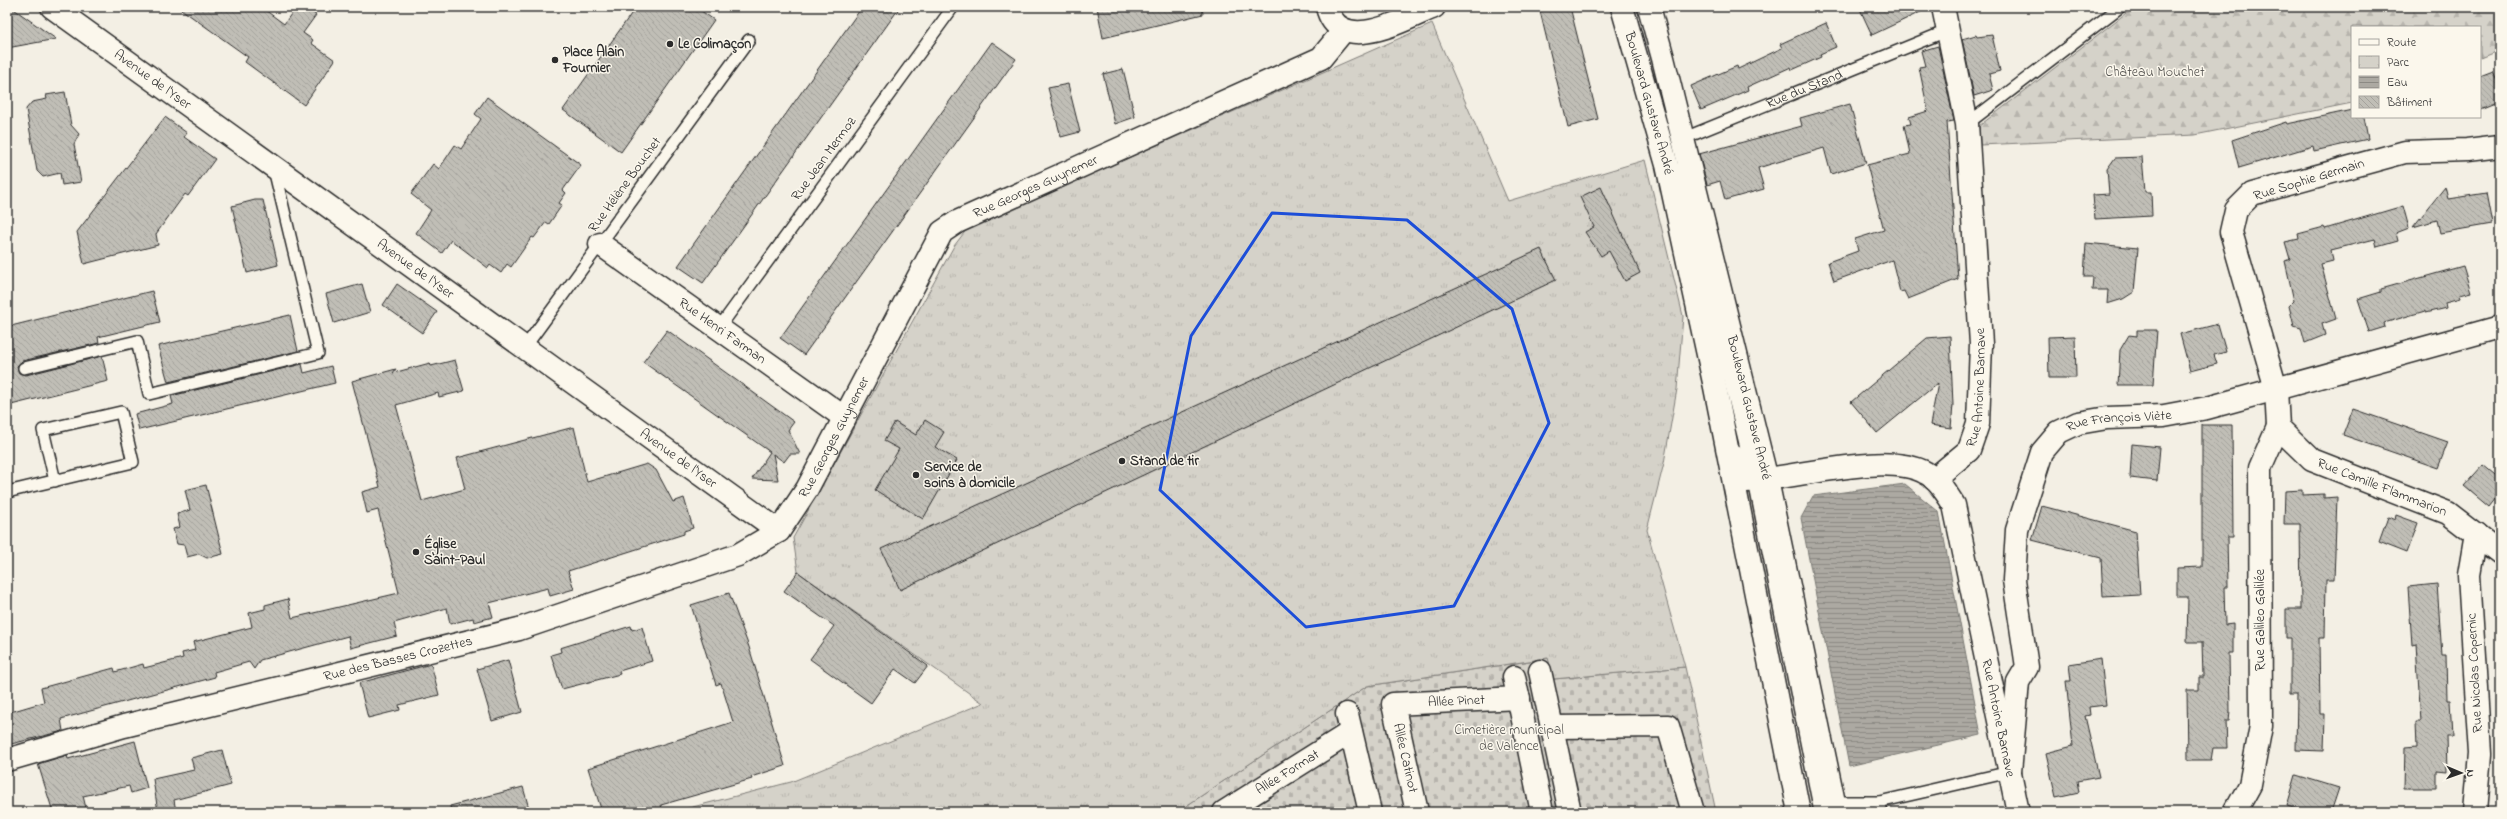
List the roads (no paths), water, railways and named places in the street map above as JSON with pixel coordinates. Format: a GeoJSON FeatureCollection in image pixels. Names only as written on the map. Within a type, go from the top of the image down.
{"type":"FeatureCollection","features":[{"type":"Feature","properties":{"kind":"street","name":"Avenue de l'Yser"},"geometry":{"type":"LineString","coordinates":[[52,7],[779,531]]}},
{"type":"Feature","properties":{"kind":"street"},"geometry":{"type":"LineString","coordinates":[[1327,7],[1335,24],[1344,30],[1357,33],[1372,32],[1434,7]]}},
{"type":"Feature","properties":{"kind":"street","name":"Boulevard Gustave André"},"geometry":{"type":"LineString","coordinates":[[1622,7],[1673,146],[1760,481],[1830,809]]}},
{"type":"Feature","properties":{"kind":"street","name":"Boulevard Gustave André"},"geometry":{"type":"LineString","coordinates":[[1649,7],[1663,58],[1673,146],[1715,387],[1799,812]]}},
{"type":"Feature","properties":{"kind":"street","name":"Rue Antoine Barnave"},"geometry":{"type":"LineString","coordinates":[[1943,7],[1949,30],[1967,124],[1981,344],[1978,424],[1969,450],[1934,479],[1954,505],[2018,812]]}},
{"type":"Feature","properties":{"kind":"street","name":"Rue Georges Guynemer"},"geometry":{"type":"LineString","coordinates":[[779,531],[807,489],[942,232],[957,222],[1321,58],[1344,30]]}},
{"type":"Feature","properties":{"kind":"street","name":"Rue Sophie Germain"},"geometry":{"type":"LineString","coordinates":[[2276,389],[2231,232],[2236,210],[2252,194],[2405,152],[2467,150],[2500,146]]}},
{"type":"Feature","properties":{"kind":"street","name":"Rue Henri Farman"},"geometry":{"type":"LineString","coordinates":[[600,244],[845,418]]}},
{"type":"Feature","properties":{"kind":"street","name":"Rue François Viète"},"geometry":{"type":"LineString","coordinates":[[2010,772],[2018,682],[2027,667],[2014,580],[2017,530],[2042,452],[2059,432],[2078,423],[2107,418],[2164,416],[2207,408],[2500,327]]}},
{"type":"Feature","properties":{"kind":"street"},"geometry":{"type":"LineString","coordinates":[[1715,387],[1728,427],[1737,470],[1743,481],[1760,481],[1886,464],[1908,466],[1927,473],[1934,479]]}},
{"type":"Feature","properties":{"kind":"street"},"geometry":{"type":"LineString","coordinates":[[2276,389],[2278,427]]}},
{"type":"Feature","properties":{"kind":"street","name":"Rue Camille Flammarion"},"geometry":{"type":"LineString","coordinates":[[2278,427],[2312,460],[2448,514],[2500,552]]}},
{"type":"Feature","properties":{"kind":"street","name":"Rue Galileo Galilée"},"geometry":{"type":"LineString","coordinates":[[2235,812],[2250,785],[2261,726],[2260,468],[2278,427]]}},
{"type":"Feature","properties":{"kind":"street","name":"Rue des Basses Crozettes"},"geometry":{"type":"LineString","coordinates":[[7,760],[124,726],[519,629],[738,555],[779,531]]}},
{"type":"Feature","properties":{"kind":"street","name":"Rue Nicolas Copernic"},"geometry":{"type":"LineString","coordinates":[[2475,812],[2480,754],[2469,575],[2476,534]]}},
{"type":"Feature","properties":{"kind":"street"},"geometry":{"type":"LineString","coordinates":[[1540,671],[1570,812]]}},
{"type":"Feature","properties":{"kind":"street"},"geometry":{"type":"LineString","coordinates":[[1514,677],[1542,812]]}},
{"type":"Feature","properties":{"kind":"street","name":"Allée Pinet"},"geometry":{"type":"LineString","coordinates":[[1393,704],[1519,698]]}},
{"type":"Feature","properties":{"kind":"street","name":"Allée Catinot"},"geometry":{"type":"LineString","coordinates":[[1393,704],[1417,812]]}},
{"type":"Feature","properties":{"kind":"street","name":"Allée Format"},"geometry":{"type":"LineString","coordinates":[[1224,812],[1349,723],[1370,812]]}},
{"type":"Feature","properties":{"kind":"street"},"geometry":{"type":"LineString","coordinates":[[1552,727],[1668,726],[1693,812]]}},
{"type":"Feature","properties":{"kind":"lane","name":"Rue Jean Mermoz"},"geometry":{"type":"LineString","coordinates":[[719,328],[952,7]]}},
{"type":"Feature","properties":{"kind":"lane"},"geometry":{"type":"LineString","coordinates":[[1967,124],[2120,7]]}},
{"type":"Feature","properties":{"kind":"lane","name":"Rue du Stand"},"geometry":{"type":"LineString","coordinates":[[1673,146],[1949,30]]}},
{"type":"Feature","properties":{"kind":"lane","name":"Rue Hélène Bouchet"},"geometry":{"type":"LineString","coordinates":[[525,347],[749,40]]}},
{"type":"Feature","properties":{"kind":"lane"},"geometry":{"type":"LineString","coordinates":[[24,368],[137,341],[149,394],[318,353],[274,166]]}},
{"type":"Feature","properties":{"kind":"lane"},"geometry":{"type":"LineString","coordinates":[[7,492],[133,462],[121,412],[43,430],[54,480]]}},
{"type":"Feature","properties":{"kind":"lane"},"geometry":{"type":"LineString","coordinates":[[1830,809],[1880,807],[2010,772]]}},
{"type":"Feature","properties":{"kind":"water"},"geometry":{"type":"Polygon","coordinates":[[[1905,484],[1939,512],[1981,735],[1849,766],[1801,518],[1813,496],[1905,484]]]}},
{"type":"Feature","properties":{"kind":"place","name":"Le Colimaçon"},"geometry":{"type":"Point","coordinates":[670,44]}},
{"type":"Feature","properties":{"kind":"place","name":"Place Alain Fournier"},"geometry":{"type":"Point","coordinates":[555,60]}},
{"type":"Feature","properties":{"kind":"place","name":"Stand de tir"},"geometry":{"type":"Point","coordinates":[1122,461]}},
{"type":"Feature","properties":{"kind":"place","name":"Service de soins à domicile"},"geometry":{"type":"Point","coordinates":[916,475]}},
{"type":"Feature","properties":{"kind":"place","name":"Église Saint-Paul"},"geometry":{"type":"Point","coordinates":[416,552]}},
{"type":"Feature","properties":{"kind":"park label","name":"Château Mouchet"},"geometry":{"type":"Point","coordinates":[2155,72]}},
{"type":"Feature","properties":{"kind":"park label","name":"Cimetière municipal de Valence"},"geometry":{"type":"Point","coordinates":[1509,738]}}]}
